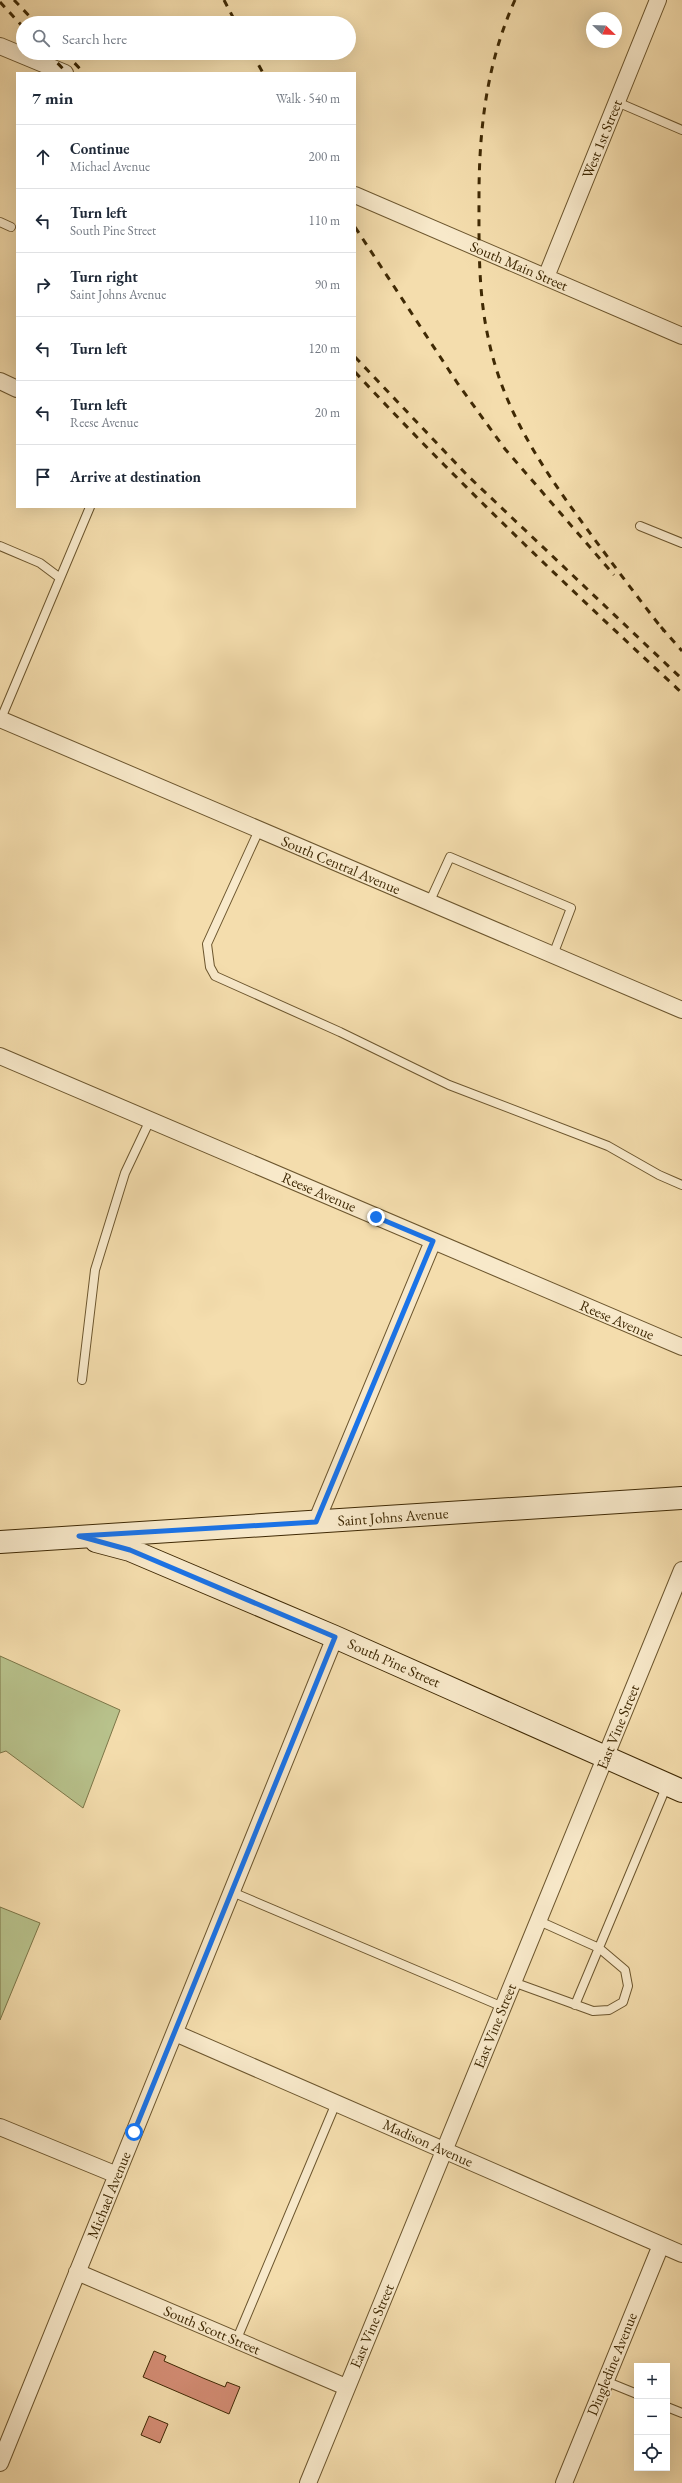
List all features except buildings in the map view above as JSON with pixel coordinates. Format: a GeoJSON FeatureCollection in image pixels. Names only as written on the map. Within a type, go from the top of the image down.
{"type":"FeatureCollection","features":[{"type":"Feature","properties":{"kind":"main road","name":"Saint Johns Avenue"},"geometry":{"type":"LineString","coordinates":[[0,1542],[682,1498]]}},
{"type":"Feature","properties":{"kind":"main road","name":"South Pine Street"},"geometry":{"type":"LineString","coordinates":[[79,1536],[130,1550],[335,1637],[674,1787]]}},
{"type":"Feature","properties":{"kind":"street","name":"West 1st Street"},"geometry":{"type":"LineString","coordinates":[[546,277],[658,0]]}},
{"type":"Feature","properties":{"kind":"street"},"geometry":{"type":"LineString","coordinates":[[0,46],[16,53]]}},
{"type":"Feature","properties":{"kind":"street"},"geometry":{"type":"LineString","coordinates":[[34,60],[63,72]]}},
{"type":"Feature","properties":{"kind":"street","name":"South Main Street"},"geometry":{"type":"LineString","coordinates":[[356,195],[682,336]]}},
{"type":"Feature","properties":{"kind":"street"},"geometry":{"type":"LineString","coordinates":[[0,381],[16,389]]}},
{"type":"Feature","properties":{"kind":"street","name":"South Central Avenue"},"geometry":{"type":"LineString","coordinates":[[0,719],[682,1010]]}},
{"type":"Feature","properties":{"kind":"street","name":"Reese Avenue"},"geometry":{"type":"LineString","coordinates":[[0,1056],[682,1347]]}},
{"type":"Feature","properties":{"kind":"street"},"geometry":{"type":"LineString","coordinates":[[316,1522],[433,1241]]}},
{"type":"Feature","properties":{"kind":"street","name":"East Vine Street"},"geometry":{"type":"LineString","coordinates":[[308,2483],[682,1570]]}},
{"type":"Feature","properties":{"kind":"street","name":"Michael Avenue"},"geometry":{"type":"LineString","coordinates":[[0,2463],[335,1637]]}},
{"type":"Feature","properties":{"kind":"street","name":"Madison Avenue"},"geometry":{"type":"LineString","coordinates":[[175,2033],[682,2254]]}},
{"type":"Feature","properties":{"kind":"street"},"geometry":{"type":"LineString","coordinates":[[0,2127],[117,2175]]}},
{"type":"Feature","properties":{"kind":"street","name":"Dingledine Avenue"},"geometry":{"type":"LineString","coordinates":[[564,2483],[661,2245]]}},
{"type":"Feature","properties":{"kind":"street","name":"South Scott Street"},"geometry":{"type":"LineString","coordinates":[[77,2272],[346,2388]]}},
{"type":"Feature","properties":{"kind":"lane"},"geometry":{"type":"LineString","coordinates":[[617,102],[682,130]]}},
{"type":"Feature","properties":{"kind":"lane"},"geometry":{"type":"LineString","coordinates":[[0,222],[11,226]]}},
{"type":"Feature","properties":{"kind":"lane"},"geometry":{"type":"LineString","coordinates":[[0,719],[90,508]]}},
{"type":"Feature","properties":{"kind":"lane"},"geometry":{"type":"LineString","coordinates":[[640,526],[682,543]]}},
{"type":"Feature","properties":{"kind":"lane"},"geometry":{"type":"LineString","coordinates":[[0,546],[40,563],[60,578]]}},
{"type":"Feature","properties":{"kind":"lane"},"geometry":{"type":"LineString","coordinates":[[259,830],[207,944],[210,967],[215,976],[226,983],[340,1032],[449,1085],[608,1146],[659,1175],[682,1185]]}},
{"type":"Feature","properties":{"kind":"lane"},"geometry":{"type":"LineString","coordinates":[[429,903],[450,857],[571,908],[553,955]]}},
{"type":"Feature","properties":{"kind":"lane"},"geometry":{"type":"LineString","coordinates":[[82,1380],[95,1270],[125,1173],[150,1120]]}},
{"type":"Feature","properties":{"kind":"lane"},"geometry":{"type":"LineString","coordinates":[[575,2005],[599,1948],[674,1787]]}},
{"type":"Feature","properties":{"kind":"lane"},"geometry":{"type":"LineString","coordinates":[[232,1892],[503,2007]]}},
{"type":"Feature","properties":{"kind":"lane"},"geometry":{"type":"LineString","coordinates":[[513,1982],[593,2011],[609,2010],[623,2002],[628,1986],[626,1970],[599,1948],[539,1922]]}},
{"type":"Feature","properties":{"kind":"lane"},"geometry":{"type":"LineString","coordinates":[[236,2341],[336,2103]]}},
{"type":"Feature","properties":{"kind":"lane"},"geometry":{"type":"LineString","coordinates":[[605,2381],[634,2393]]}},
{"type":"Feature","properties":{"kind":"lane"},"geometry":{"type":"LineString","coordinates":[[670,2408],[682,2413]]}},
{"type":"Feature","properties":{"kind":"green space"},"geometry":{"type":"Polygon","coordinates":[[[0,1656],[120,1710],[83,1808],[6,1751],[0,1753],[0,1656]]]}},
{"type":"Feature","properties":{"kind":"green space"},"geometry":{"type":"Polygon","coordinates":[[[0,1907],[40,1923],[0,2020],[0,1907]]]}},
{"type":"Feature","properties":{"kind":"railway"},"geometry":{"type":"LineString","coordinates":[[14,0],[29,16]]}},
{"type":"Feature","properties":{"kind":"railway"},"geometry":{"type":"LineString","coordinates":[[224,0],[232,16]]}},
{"type":"Feature","properties":{"kind":"railway"},"geometry":{"type":"LineString","coordinates":[[515,0],[505,23],[491,71],[483,120],[479,171],[479,231],[482,302],[488,337],[495,364],[514,414],[540,461],[587,529],[664,631]]}},
{"type":"Feature","properties":{"kind":"railway"},"geometry":{"type":"LineString","coordinates":[[0,2],[16,19]]}},
{"type":"Feature","properties":{"kind":"railway"},"geometry":{"type":"LineString","coordinates":[[55,60],[66,72]]}},
{"type":"Feature","properties":{"kind":"railway"},"geometry":{"type":"LineString","coordinates":[[72,60],[83,72]]}},
{"type":"Feature","properties":{"kind":"railway"},"geometry":{"type":"LineString","coordinates":[[256,60],[262,72]]}},
{"type":"Feature","properties":{"kind":"railway"},"geometry":{"type":"LineString","coordinates":[[356,229],[458,384],[505,449],[614,575]]}},
{"type":"Feature","properties":{"kind":"railway"},"geometry":{"type":"LineString","coordinates":[[356,358],[468,476],[682,679]]}},
{"type":"Feature","properties":{"kind":"railway"},"geometry":{"type":"LineString","coordinates":[[356,373],[434,455],[516,536],[682,693]]}},
{"type":"Feature","properties":{"kind":"railway"},"geometry":{"type":"LineString","coordinates":[[661,627],[682,651]]}},
{"type":"Feature","properties":{"kind":"route"},"geometry":{"type":"LineString","coordinates":[[134,2132],[335,1637],[130,1550],[79,1536],[316,1522],[433,1241],[376,1217]]}}]}
